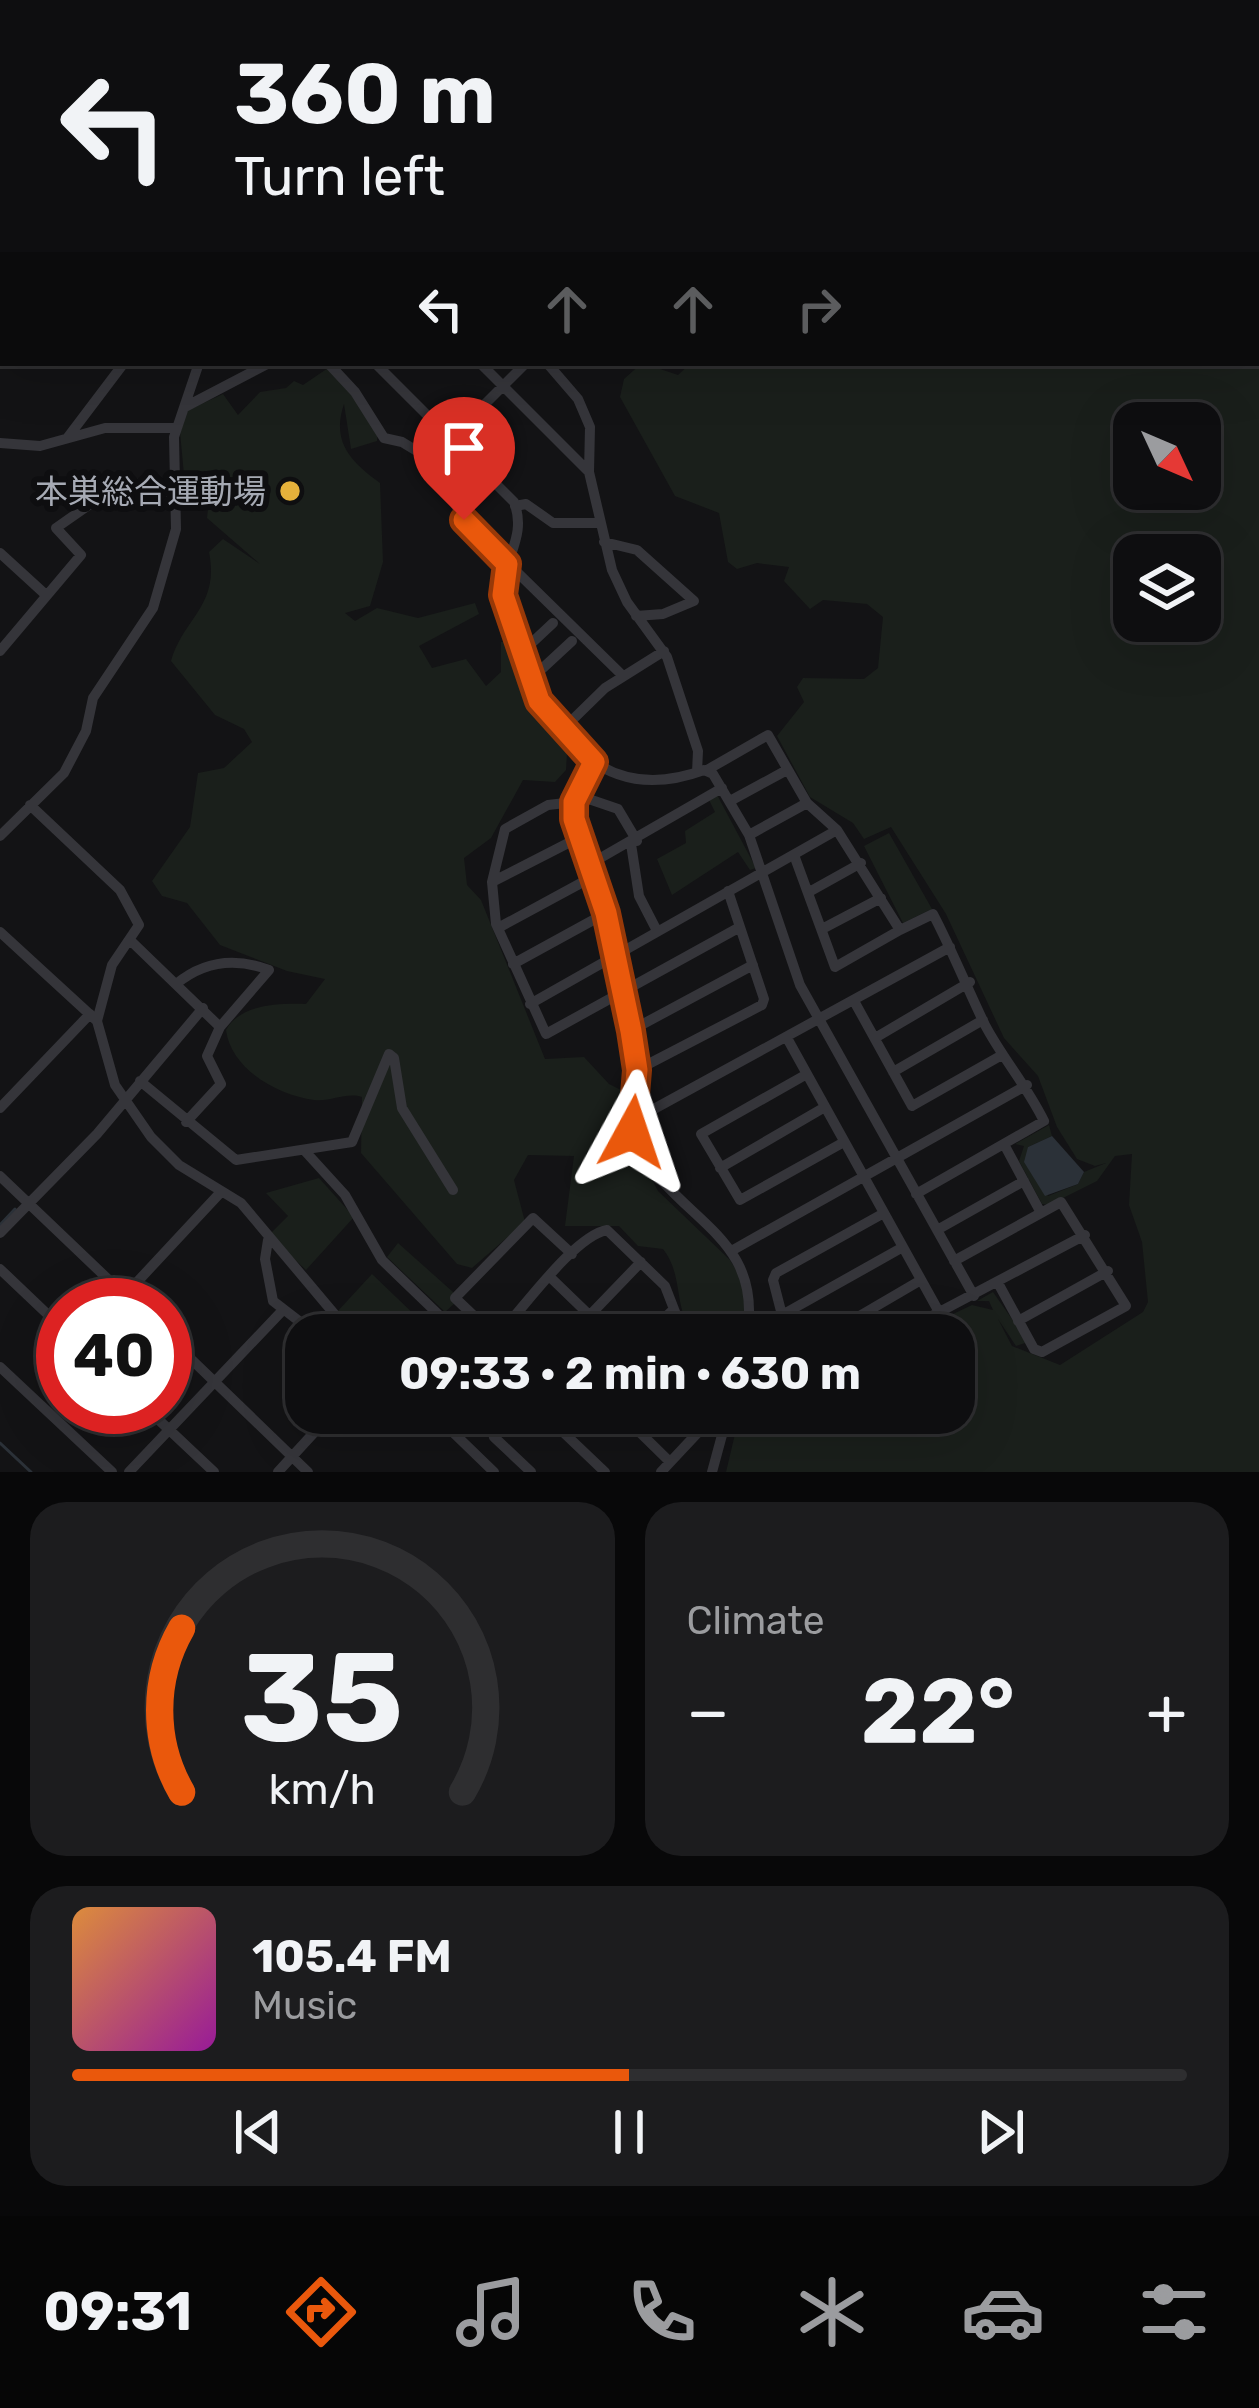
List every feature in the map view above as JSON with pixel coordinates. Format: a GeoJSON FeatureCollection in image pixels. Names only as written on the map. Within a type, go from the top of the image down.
{"type":"FeatureCollection","features":[{"type":"Feature","properties":{"kind":"street"},"geometry":{"type":"LineString","coordinates":[[67,439],[122,366]]}},
{"type":"Feature","properties":{"kind":"street"},"geometry":{"type":"LineString","coordinates":[[0,836],[64,773],[86,730],[92,698],[153,608],[176,529],[172,457],[176,428],[198,366]]}},
{"type":"Feature","properties":{"kind":"street"},"geometry":{"type":"LineString","coordinates":[[185,407],[263,366]]}},
{"type":"Feature","properties":{"kind":"street"},"geometry":{"type":"LineString","coordinates":[[331,366],[355,392],[384,438],[430,459],[464,520],[622,675]]}},
{"type":"Feature","properties":{"kind":"street"},"geometry":{"type":"LineString","coordinates":[[378,366],[515,506],[520,535],[502,588],[531,679],[562,731],[594,762],[644,782],[702,771],[768,735],[806,803],[837,830],[861,862],[900,931]]}},
{"type":"Feature","properties":{"kind":"street"},"geometry":{"type":"LineString","coordinates":[[483,366],[590,472]]}},
{"type":"Feature","properties":{"kind":"street"},"geometry":{"type":"LineString","coordinates":[[430,459],[523,366]]}},
{"type":"Feature","properties":{"kind":"street"},"geometry":{"type":"LineString","coordinates":[[550,366],[578,399],[590,427],[590,472],[616,581],[664,651],[702,771],[722,788],[749,835],[800,985],[974,1297]]}},
{"type":"Feature","properties":{"kind":"street"},"geometry":{"type":"LineString","coordinates":[[0,443],[25,448],[106,428],[176,428]]}},
{"type":"Feature","properties":{"kind":"street"},"geometry":{"type":"LineString","coordinates":[[0,651],[82,555],[56,528],[76,511],[126,478],[177,501]]}},
{"type":"Feature","properties":{"kind":"street"},"geometry":{"type":"LineString","coordinates":[[515,506],[526,504],[553,524],[600,523]]}},
{"type":"Feature","properties":{"kind":"street"},"geometry":{"type":"LineString","coordinates":[[604,542],[637,550],[694,601],[663,614],[636,616]]}},
{"type":"Feature","properties":{"kind":"street"},"geometry":{"type":"LineString","coordinates":[[0,553],[46,596]]}},
{"type":"Feature","properties":{"kind":"street"},"geometry":{"type":"LineString","coordinates":[[522,652],[553,623]]}},
{"type":"Feature","properties":{"kind":"street"},"geometry":{"type":"LineString","coordinates":[[531,679],[572,641]]}},
{"type":"Feature","properties":{"kind":"street"},"geometry":{"type":"LineString","coordinates":[[562,731],[622,675],[664,651]]}},
{"type":"Feature","properties":{"kind":"street"},"geometry":{"type":"LineString","coordinates":[[594,762],[575,799],[580,837],[606,913],[631,1031],[637,1070],[632,1121],[647,1161],[733,1250],[749,1287],[748,1314]]}},
{"type":"Feature","properties":{"kind":"street"},"geometry":{"type":"LineString","coordinates":[[730,802],[787,770]]}},
{"type":"Feature","properties":{"kind":"street"},"geometry":{"type":"LineString","coordinates":[[498,928],[634,843],[673,813],[722,788]]}},
{"type":"Feature","properties":{"kind":"street"},"geometry":{"type":"LineString","coordinates":[[656,929],[639,896],[634,843],[618,809],[575,799],[548,805],[505,829],[492,882],[498,928],[543,1031],[551,1034],[740,927]]}},
{"type":"Feature","properties":{"kind":"street"},"geometry":{"type":"LineString","coordinates":[[749,835],[806,803]]}},
{"type":"Feature","properties":{"kind":"street"},"geometry":{"type":"LineString","coordinates":[[0,1108],[93,1017],[112,965],[132,942],[139,925],[120,890],[30,806]]}},
{"type":"Feature","properties":{"kind":"street"},"geometry":{"type":"LineString","coordinates":[[530,1004],[614,952],[837,830]]}},
{"type":"Feature","properties":{"kind":"street"},"geometry":{"type":"LineString","coordinates":[[492,882],[580,837]]}},
{"type":"Feature","properties":{"kind":"street"},"geometry":{"type":"LineString","coordinates":[[794,855],[835,967],[933,914],[970,982],[982,1020],[1027,1085],[1043,1123],[916,1194]]}},
{"type":"Feature","properties":{"kind":"street"},"geometry":{"type":"LineString","coordinates":[[809,892],[861,862]]}},
{"type":"Feature","properties":{"kind":"street"},"geometry":{"type":"LineString","coordinates":[[637,1070],[762,1005],[728,891]]}},
{"type":"Feature","properties":{"kind":"street"},"geometry":{"type":"LineString","coordinates":[[822,929],[881,898]]}},
{"type":"Feature","properties":{"kind":"street"},"geometry":{"type":"LineString","coordinates":[[513,964],[606,913]]}},
{"type":"Feature","properties":{"kind":"street"},"geometry":{"type":"LineString","coordinates":[[0,932],[93,1017],[123,1100],[179,1165],[241,1203],[333,1314]]}},
{"type":"Feature","properties":{"kind":"street"},"geometry":{"type":"LineString","coordinates":[[132,942],[220,1027]]}},
{"type":"Feature","properties":{"kind":"street"},"geometry":{"type":"LineString","coordinates":[[632,1121],[950,947]]}},
{"type":"Feature","properties":{"kind":"street"},"geometry":{"type":"LineString","coordinates":[[176,984],[192,971],[227,962],[269,970],[220,1027],[207,1055],[221,1084],[186,1122]]}},
{"type":"Feature","properties":{"kind":"street"},"geometry":{"type":"LineString","coordinates":[[631,1031],[753,965]]}},
{"type":"Feature","properties":{"kind":"street"},"geometry":{"type":"LineString","coordinates":[[875,1038],[970,982]]}},
{"type":"Feature","properties":{"kind":"street"},"geometry":{"type":"LineString","coordinates":[[854,1001],[912,1106],[1002,1055]]}},
{"type":"Feature","properties":{"kind":"street"},"geometry":{"type":"LineString","coordinates":[[0,1233],[202,1008]]}},
{"type":"Feature","properties":{"kind":"street"},"geometry":{"type":"LineString","coordinates":[[893,1072],[982,1020]]}},
{"type":"Feature","properties":{"kind":"street"},"geometry":{"type":"LineString","coordinates":[[787,1038],[939,1312]]}},
{"type":"Feature","properties":{"kind":"street"},"geometry":{"type":"LineString","coordinates":[[140,1081],[231,1159],[354,1139],[369,1111],[383,1057],[389,1054],[394,1058],[402,1108],[453,1190]]}},
{"type":"Feature","properties":{"kind":"street"},"geometry":{"type":"LineString","coordinates":[[807,1073],[702,1132],[720,1168],[740,1201],[844,1142]]}},
{"type":"Feature","properties":{"kind":"street"},"geometry":{"type":"LineString","coordinates":[[733,1250],[1027,1085]]}},
{"type":"Feature","properties":{"kind":"street"},"geometry":{"type":"LineString","coordinates":[[720,1168],[825,1107]]}},
{"type":"Feature","properties":{"kind":"street"},"geometry":{"type":"LineString","coordinates":[[1005,1145],[1041,1213]]}},
{"type":"Feature","properties":{"kind":"street"},"geometry":{"type":"LineString","coordinates":[[304,1150],[345,1195],[382,1260],[438,1314]]}},
{"type":"Feature","properties":{"kind":"street"},"geometry":{"type":"LineString","coordinates":[[0,1176],[107,1278]]}},
{"type":"Feature","properties":{"kind":"street"},"geometry":{"type":"LineString","coordinates":[[937,1230],[1024,1181]]}},
{"type":"Feature","properties":{"kind":"street"},"geometry":{"type":"LineString","coordinates":[[141,1278],[220,1193]]}},
{"type":"Feature","properties":{"kind":"street"},"geometry":{"type":"LineString","coordinates":[[954,1261],[1060,1202],[1126,1306],[1042,1352],[1034,1349],[998,1283]]}},
{"type":"Feature","properties":{"kind":"street"},"geometry":{"type":"LineString","coordinates":[[782,1314],[776,1273],[884,1213]]}},
{"type":"Feature","properties":{"kind":"street"},"geometry":{"type":"LineString","coordinates":[[473,1314],[455,1298],[533,1217],[572,1254]]}},
{"type":"Feature","properties":{"kind":"street"},"geometry":{"type":"LineString","coordinates":[[519,1314],[572,1254],[596,1232],[607,1230],[665,1286],[674,1314]]}},
{"type":"Feature","properties":{"kind":"street"},"geometry":{"type":"LineString","coordinates":[[935,1314],[1085,1235]]}},
{"type":"Feature","properties":{"kind":"street"},"geometry":{"type":"LineString","coordinates":[[268,1240],[268,1286],[281,1312]]}},
{"type":"Feature","properties":{"kind":"street"},"geometry":{"type":"LineString","coordinates":[[786,1314],[903,1247]]}},
{"type":"Feature","properties":{"kind":"street"},"geometry":{"type":"LineString","coordinates":[[591,1314],[641,1262]]}},
{"type":"Feature","properties":{"kind":"street"},"geometry":{"type":"LineString","coordinates":[[0,1269],[36,1303]]}},
{"type":"Feature","properties":{"kind":"street"},"geometry":{"type":"LineString","coordinates":[[1018,1321],[1108,1271]]}},
{"type":"Feature","properties":{"kind":"street"},"geometry":{"type":"LineString","coordinates":[[550,1278],[589,1314]]}},
{"type":"Feature","properties":{"kind":"street"},"geometry":{"type":"LineString","coordinates":[[863,1314],[921,1280]]}},
{"type":"Feature","properties":{"kind":"street"},"geometry":{"type":"LineString","coordinates":[[669,1314],[672,1311]]}},
{"type":"Feature","properties":{"kind":"street"},"geometry":{"type":"LineString","coordinates":[[192,1406],[281,1312],[293,1314]]}},
{"type":"Feature","properties":{"kind":"street"},"geometry":{"type":"LineString","coordinates":[[192,1360],[308,1472]]}},
{"type":"Feature","properties":{"kind":"street"},"geometry":{"type":"LineString","coordinates":[[0,1367],[112,1472]]}},
{"type":"Feature","properties":{"kind":"street"},"geometry":{"type":"LineString","coordinates":[[129,1472],[166,1434]]}},
{"type":"Feature","properties":{"kind":"street"},"geometry":{"type":"LineString","coordinates":[[174,1434],[214,1472]]}},
{"type":"Feature","properties":{"kind":"street"},"geometry":{"type":"LineString","coordinates":[[278,1472],[312,1434]]}},
{"type":"Feature","properties":{"kind":"street"},"geometry":{"type":"LineString","coordinates":[[455,1434],[494,1472]]}},
{"type":"Feature","properties":{"kind":"street"},"geometry":{"type":"LineString","coordinates":[[495,1434],[531,1472]]}},
{"type":"Feature","properties":{"kind":"street"},"geometry":{"type":"LineString","coordinates":[[565,1434],[605,1472]]}},
{"type":"Feature","properties":{"kind":"street"},"geometry":{"type":"LineString","coordinates":[[641,1434],[670,1462]]}},
{"type":"Feature","properties":{"kind":"street"},"geometry":{"type":"LineString","coordinates":[[661,1472],[696,1434]]}},
{"type":"Feature","properties":{"kind":"street"},"geometry":{"type":"LineString","coordinates":[[712,1472],[722,1434]]}},
{"type":"Feature","properties":{"kind":"shaded area"},"geometry":{"type":"Polygon","coordinates":[[[331,366],[378,428],[377,441],[351,449],[344,404],[340,429],[346,450],[380,483],[383,562],[370,606],[345,613],[355,621],[377,608],[418,618],[475,603],[479,614],[419,646],[432,668],[466,659],[486,686],[501,672],[501,642],[513,640],[537,709],[567,753],[566,770],[555,782],[523,780],[491,838],[464,858],[467,885],[481,900],[545,1059],[584,1057],[609,1084],[627,1093],[631,1139],[658,1191],[730,1260],[745,1284],[744,1314],[683,1314],[673,1269],[663,1249],[638,1246],[619,1226],[565,1226],[574,1156],[528,1155],[514,1180],[525,1222],[472,1268],[457,1264],[361,1153],[362,1097],[314,1100],[285,1092],[246,1068],[230,1044],[226,1030],[232,1021],[250,1010],[306,1004],[325,979],[287,971],[220,945],[187,903],[162,896],[152,881],[190,827],[198,773],[224,768],[252,742],[244,729],[215,715],[171,661],[205,599],[209,552],[223,539],[260,564],[207,518],[209,500],[184,475],[180,432],[188,410],[223,394],[238,415],[260,392],[286,388],[294,381],[303,385],[331,366]]]}},
{"type":"Feature","properties":{"kind":"shaded area"},"geometry":{"type":"Polygon","coordinates":[[[639,366],[678,375],[688,366],[1259,366],[1259,1472],[726,1472],[735,1434],[975,1434],[975,1314],[953,1314],[972,1305],[993,1310],[989,1301],[977,1301],[993,1292],[1028,1342],[1016,1346],[998,1319],[1012,1346],[1060,1365],[1143,1312],[1148,1302],[1142,1242],[1129,1205],[1132,1154],[1115,1156],[1097,1181],[1049,1205],[1042,1204],[1019,1161],[1024,1146],[1015,1144],[1049,1125],[1052,1136],[1028,1147],[1048,1196],[1078,1184],[1084,1172],[1106,1163],[1095,1166],[1077,1159],[1057,1127],[1038,1076],[1004,1038],[946,914],[891,827],[864,839],[853,823],[810,797],[777,736],[804,702],[797,687],[803,678],[864,679],[878,668],[883,617],[867,604],[823,600],[810,609],[784,581],[789,567],[757,563],[737,569],[728,562],[719,513],[675,496],[620,397],[624,379],[639,366]]]}},
{"type":"Feature","properties":{"kind":"shaded area"},"geometry":{"type":"Polygon","coordinates":[[[715,791],[756,868],[750,870],[738,852],[672,895],[657,859],[686,843],[685,831],[715,812],[707,796],[715,791]]]}},
{"type":"Feature","properties":{"kind":"shaded area"},"geometry":{"type":"Polygon","coordinates":[[[889,833],[932,909],[903,923],[864,846],[889,833]]]}},
{"type":"Feature","properties":{"kind":"shaded area"},"geometry":{"type":"Polygon","coordinates":[[[1052,1136],[1084,1172],[1078,1184],[1045,1196],[1024,1162],[1028,1147],[1052,1136]]]}},
{"type":"Feature","properties":{"kind":"shaded area"},"geometry":{"type":"Polygon","coordinates":[[[319,1178],[354,1217],[306,1270],[269,1235],[288,1216],[266,1193],[319,1178]]]}},
{"type":"Feature","properties":{"kind":"shaded area"},"geometry":{"type":"Polygon","coordinates":[[[398,1243],[453,1292],[455,1303],[445,1312],[387,1257],[398,1243]]]}},
{"type":"Feature","properties":{"kind":"shaded area"},"geometry":{"type":"Polygon","coordinates":[[[372,1274],[414,1314],[337,1314],[372,1274]]]}},
{"type":"Feature","properties":{"kind":"waterway"},"geometry":{"type":"LineString","coordinates":[[0,1225],[15,1209]]}},
{"type":"Feature","properties":{"kind":"waterway"},"geometry":{"type":"LineString","coordinates":[[0,1443],[31,1472]]}},
{"type":"Feature","properties":{"kind":"place","name":"本巣総合運動場"},"geometry":{"type":"Point","coordinates":[290,491]}},
{"type":"Feature","properties":{"kind":"route"},"geometry":{"type":"LineString","coordinates":[[464,520],[507,564],[503,595],[539,701],[594,762],[574,802],[574,819],[606,913],[631,1031],[637,1070],[632,1132]]}}]}
